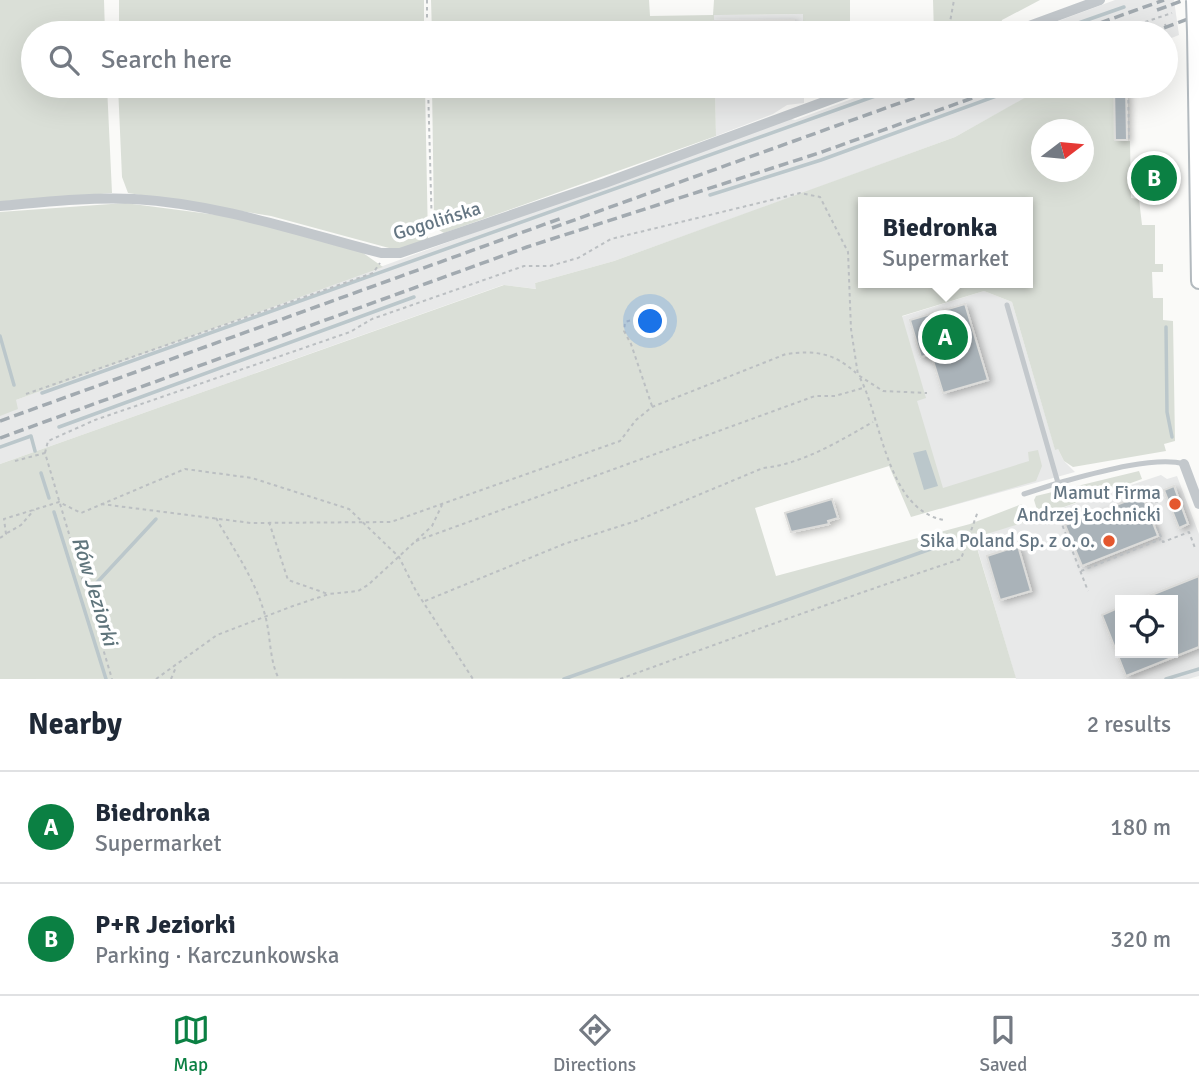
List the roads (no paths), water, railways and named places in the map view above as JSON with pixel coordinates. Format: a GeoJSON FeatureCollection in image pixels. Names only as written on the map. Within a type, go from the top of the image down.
{"type":"FeatureCollection","features":[{"type":"Feature","properties":{"kind":"street"},"geometry":{"type":"LineString","coordinates":[[1042,21],[1099,0]]}},
{"type":"Feature","properties":{"kind":"street"},"geometry":{"type":"LineString","coordinates":[[1194,0],[1199,281]]}},
{"type":"Feature","properties":{"kind":"street","name":"Gogolińska"},"geometry":{"type":"LineString","coordinates":[[0,206],[118,199],[154,201],[268,222],[381,253],[400,253],[834,98]]}},
{"type":"Feature","properties":{"kind":"street"},"geometry":{"type":"LineString","coordinates":[[1184,464],[1199,504]]}},
{"type":"Feature","properties":{"kind":"lane"},"geometry":{"type":"LineString","coordinates":[[1007,305],[1058,483]]}},
{"type":"Feature","properties":{"kind":"lane"},"geometry":{"type":"LineString","coordinates":[[1024,494],[1058,483],[1143,465],[1184,464]]}},
{"type":"Feature","properties":{"kind":"waterway"},"geometry":{"type":"LineString","coordinates":[[1084,21],[1124,7]]}},
{"type":"Feature","properties":{"kind":"waterway"},"geometry":{"type":"LineString","coordinates":[[42,393],[869,98]]}},
{"type":"Feature","properties":{"kind":"waterway"},"geometry":{"type":"LineString","coordinates":[[710,195],[821,160],[991,98]]}},
{"type":"Feature","properties":{"kind":"waterway"},"geometry":{"type":"LineString","coordinates":[[59,427],[414,297]]}},
{"type":"Feature","properties":{"kind":"waterway"},"geometry":{"type":"LineString","coordinates":[[1166,327],[1167,412],[1172,437]]}},
{"type":"Feature","properties":{"kind":"waterway","name":"Rów Jeziorki"},"geometry":{"type":"LineString","coordinates":[[0,336],[14,385]]}},
{"type":"Feature","properties":{"kind":"waterway"},"geometry":{"type":"LineString","coordinates":[[0,447],[31,436],[35,451]]}},
{"type":"Feature","properties":{"kind":"waterway","name":"Rów Jeziorki"},"geometry":{"type":"LineString","coordinates":[[41,473],[49,498]]}},
{"type":"Feature","properties":{"kind":"waterway","name":"Rów Jeziorki"},"geometry":{"type":"LineString","coordinates":[[54,512],[106,679]]}},
{"type":"Feature","properties":{"kind":"waterway"},"geometry":{"type":"LineString","coordinates":[[91,589],[156,519]]}},
{"type":"Feature","properties":{"kind":"waterway"},"geometry":{"type":"LineString","coordinates":[[564,679],[939,546],[962,541]]}},
{"type":"Feature","properties":{"kind":"waterway"},"geometry":{"type":"LineString","coordinates":[[1166,679],[1199,669]]}},
{"type":"Feature","properties":{"kind":"railway"},"geometry":{"type":"LineString","coordinates":[[1105,21],[1164,0]]}},
{"type":"Feature","properties":{"kind":"railway"},"geometry":{"type":"LineString","coordinates":[[1157,10],[1184,0]]}},
{"type":"Feature","properties":{"kind":"railway"},"geometry":{"type":"LineString","coordinates":[[1178,23],[1199,15]]}},
{"type":"Feature","properties":{"kind":"railway"},"geometry":{"type":"LineString","coordinates":[[552,228],[914,98]]}},
{"type":"Feature","properties":{"kind":"railway"},"geometry":{"type":"LineString","coordinates":[[0,438],[527,247],[819,153],[973,98]]}},
{"type":"Feature","properties":{"kind":"railway"},"geometry":{"type":"LineString","coordinates":[[0,421],[562,218]]}},
{"type":"Feature","properties":{"kind":"place","name":"P+R Jeziorki"},"geometry":{"type":"Point","coordinates":[1154,178]}},
{"type":"Feature","properties":{"kind":"place","name":"Biedronka"},"geometry":{"type":"Point","coordinates":[945,337]}},
{"type":"Feature","properties":{"kind":"place","name":"Mamut Firma Andrzej Łochnicki"},"geometry":{"type":"Point","coordinates":[1175,504]}},
{"type":"Feature","properties":{"kind":"place","name":"Sika Poland Sp. z o. o."},"geometry":{"type":"Point","coordinates":[1109,541]}}]}
